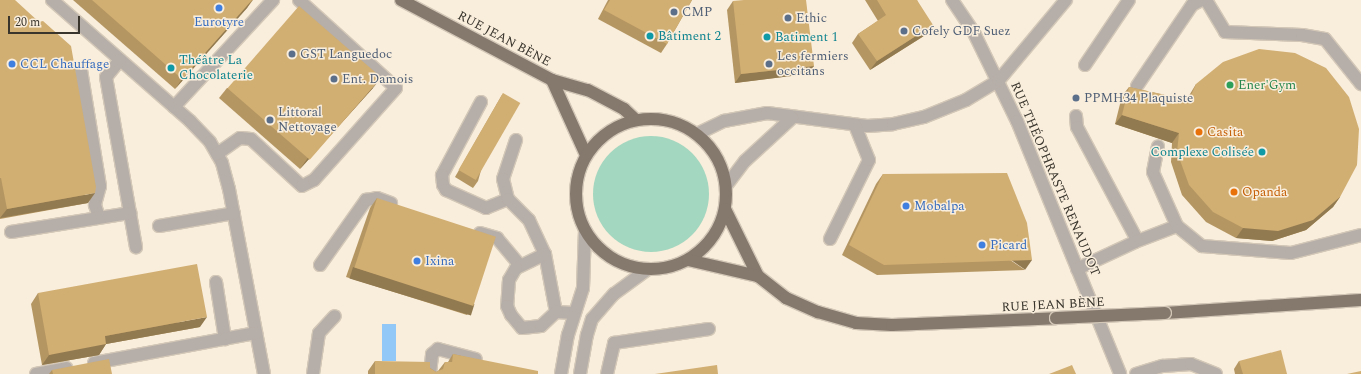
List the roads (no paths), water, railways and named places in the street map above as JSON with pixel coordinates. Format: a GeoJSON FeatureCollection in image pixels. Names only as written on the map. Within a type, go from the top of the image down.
{"type":"FeatureCollection","features":[{"type":"Feature","properties":{"kind":"main road","name":"RUE JEAN BÈNE"},"geometry":{"type":"LineString","coordinates":[[401,0],[552,80],[588,90],[624,110],[636,120]]}},
{"type":"Feature","properties":{"kind":"main road","name":"RUE JEAN BÈNE"},"geometry":{"type":"LineString","coordinates":[[552,80],[586,156]]}},
{"type":"Feature","properties":{"kind":"main road"},"geometry":{"type":"LineString","coordinates":[[636,120],[669,120],[697,134],[717,157],[726,186],[725,209],[712,239],[688,260],[662,269],[648,269],[622,264],[600,250],[585,230],[578,211],[576,192],[579,173],[586,156],[608,132],[636,120]]}},
{"type":"Feature","properties":{"kind":"main road","name":"RUE JEAN BÈNE"},"geometry":{"type":"LineString","coordinates":[[725,209],[758,276]]}},
{"type":"Feature","properties":{"kind":"main road","name":"RUE JEAN BÈNE"},"geometry":{"type":"LineString","coordinates":[[688,260],[758,276],[786,298],[818,312],[856,323],[943,324],[1165,313],[1361,300]]}},
{"type":"Feature","properties":{"kind":"street"},"geometry":{"type":"LineString","coordinates":[[52,0],[174,107],[210,142],[217,154],[222,163],[234,213],[264,374]]}},
{"type":"Feature","properties":{"kind":"street"},"geometry":{"type":"LineString","coordinates":[[217,154],[240,138],[251,139],[302,186],[314,180],[396,88],[299,0]]}},
{"type":"Feature","properties":{"kind":"street","name":"RUE THÉOPHRASTE RENAUDOT"},"geometry":{"type":"LineString","coordinates":[[952,0],[974,33],[999,80],[1120,374]]}},
{"type":"Feature","properties":{"kind":"street"},"geometry":{"type":"LineString","coordinates":[[697,134],[724,121],[767,113],[792,118],[855,125],[893,124],[924,117],[966,100],[999,80],[1066,0]]}},
{"type":"Feature","properties":{"kind":"street"},"geometry":{"type":"LineString","coordinates":[[1085,65],[1129,0]]}},
{"type":"Feature","properties":{"kind":"street"},"geometry":{"type":"LineString","coordinates":[[1137,86],[1192,5],[1202,0]]}},
{"type":"Feature","properties":{"kind":"street"},"geometry":{"type":"LineString","coordinates":[[1206,0],[1225,32],[1302,34],[1325,39],[1361,84]]}},
{"type":"Feature","properties":{"kind":"street"},"geometry":{"type":"LineString","coordinates":[[174,107],[265,2]]}},
{"type":"Feature","properties":{"kind":"street"},"geometry":{"type":"LineString","coordinates":[[120,60],[106,77],[136,247]]}},
{"type":"Feature","properties":{"kind":"street"},"geometry":{"type":"LineString","coordinates":[[81,70],[100,186],[95,205],[98,218]]}},
{"type":"Feature","properties":{"kind":"street"},"geometry":{"type":"LineString","coordinates":[[481,102],[442,175],[443,185],[446,190],[486,208],[508,200]]}},
{"type":"Feature","properties":{"kind":"street"},"geometry":{"type":"LineString","coordinates":[[1076,116],[1077,127],[1137,240]]}},
{"type":"Feature","properties":{"kind":"street"},"geometry":{"type":"LineString","coordinates":[[726,186],[745,161],[792,118]]}},
{"type":"Feature","properties":{"kind":"street"},"geometry":{"type":"LineString","coordinates":[[830,239],[869,160],[855,125]]}},
{"type":"Feature","properties":{"kind":"street"},"geometry":{"type":"LineString","coordinates":[[516,140],[503,179],[508,200],[528,220],[545,254],[556,312]]}},
{"type":"Feature","properties":{"kind":"street"},"geometry":{"type":"LineString","coordinates":[[1158,146],[1153,172],[1177,226],[1202,246],[1291,253],[1361,235]]}},
{"type":"Feature","properties":{"kind":"street"},"geometry":{"type":"LineString","coordinates":[[320,265],[366,200],[377,198],[399,206]]}},
{"type":"Feature","properties":{"kind":"street"},"geometry":{"type":"LineString","coordinates":[[11,232],[130,212]]}},
{"type":"Feature","properties":{"kind":"street"},"geometry":{"type":"LineString","coordinates":[[159,226],[234,213]]}},
{"type":"Feature","properties":{"kind":"street"},"geometry":{"type":"LineString","coordinates":[[1077,269],[1137,240],[1177,226]]}},
{"type":"Feature","properties":{"kind":"street"},"geometry":{"type":"LineString","coordinates":[[467,228],[497,238],[520,265]]}},
{"type":"Feature","properties":{"kind":"street"},"geometry":{"type":"LineString","coordinates":[[561,374],[574,313],[584,288],[585,230]]}},
{"type":"Feature","properties":{"kind":"street"},"geometry":{"type":"LineString","coordinates":[[545,254],[520,265],[516,268],[509,280],[507,301],[511,315],[518,325],[527,328],[541,326],[556,312],[574,313]]}},
{"type":"Feature","properties":{"kind":"street"},"geometry":{"type":"LineString","coordinates":[[580,374],[586,335],[592,319],[614,294],[648,269]]}},
{"type":"Feature","properties":{"kind":"street"},"geometry":{"type":"LineString","coordinates":[[216,282],[225,339]]}},
{"type":"Feature","properties":{"kind":"street"},"geometry":{"type":"LineString","coordinates":[[313,374],[319,333],[335,316]]}},
{"type":"Feature","properties":{"kind":"street"},"geometry":{"type":"LineString","coordinates":[[606,374],[614,343],[709,329]]}},
{"type":"Feature","properties":{"kind":"street"},"geometry":{"type":"LineString","coordinates":[[36,374],[256,333]]}},
{"type":"Feature","properties":{"kind":"street"},"geometry":{"type":"LineString","coordinates":[[430,374],[432,354],[438,349],[489,363]]}},
{"type":"Feature","properties":{"kind":"street"},"geometry":{"type":"LineString","coordinates":[[1136,374],[1163,366],[1191,364],[1216,374]]}},
{"type":"Feature","properties":{"kind":"water"},"geometry":{"type":"Polygon","coordinates":[[[382,324],[396,324],[396,361],[382,361],[382,324]]]}},
{"type":"Feature","properties":{"kind":"place","name":"Eurotyre"},"geometry":{"type":"Point","coordinates":[219,8]}},
{"type":"Feature","properties":{"kind":"place","name":"CMP"},"geometry":{"type":"Point","coordinates":[674,12]}},
{"type":"Feature","properties":{"kind":"place","name":"Ethic"},"geometry":{"type":"Point","coordinates":[788,18]}},
{"type":"Feature","properties":{"kind":"place","name":"Cofely GDF Suez"},"geometry":{"type":"Point","coordinates":[904,31]}},
{"type":"Feature","properties":{"kind":"place","name":"Bâtiment 2"},"geometry":{"type":"Point","coordinates":[650,36]}},
{"type":"Feature","properties":{"kind":"place","name":"Batiment 1"},"geometry":{"type":"Point","coordinates":[767,37]}},
{"type":"Feature","properties":{"kind":"place","name":"GST Languedoc"},"geometry":{"type":"Point","coordinates":[292,54]}},
{"type":"Feature","properties":{"kind":"place","name":"CCL Chauffage"},"geometry":{"type":"Point","coordinates":[12,64]}},
{"type":"Feature","properties":{"kind":"place","name":"Les fermiers occitans"},"geometry":{"type":"Point","coordinates":[769,64]}},
{"type":"Feature","properties":{"kind":"place","name":"Théâtre La Chocolaterie"},"geometry":{"type":"Point","coordinates":[171,68]}},
{"type":"Feature","properties":{"kind":"place","name":"Ent. Damois"},"geometry":{"type":"Point","coordinates":[334,79]}},
{"type":"Feature","properties":{"kind":"place","name":"Ener'Gym"},"geometry":{"type":"Point","coordinates":[1230,85]}},
{"type":"Feature","properties":{"kind":"place","name":"PPMH34 Plaquiste"},"geometry":{"type":"Point","coordinates":[1076,98]}},
{"type":"Feature","properties":{"kind":"place","name":"Littoral Nettoyage"},"geometry":{"type":"Point","coordinates":[270,120]}},
{"type":"Feature","properties":{"kind":"place","name":"Casita"},"geometry":{"type":"Point","coordinates":[1199,132]}},
{"type":"Feature","properties":{"kind":"place","name":"Complexe Colisée"},"geometry":{"type":"Point","coordinates":[1262,152]}},
{"type":"Feature","properties":{"kind":"place","name":"Opanda"},"geometry":{"type":"Point","coordinates":[1234,192]}},
{"type":"Feature","properties":{"kind":"place","name":"Mobalpa"},"geometry":{"type":"Point","coordinates":[906,206]}},
{"type":"Feature","properties":{"kind":"place","name":"Picard"},"geometry":{"type":"Point","coordinates":[982,245]}},
{"type":"Feature","properties":{"kind":"place","name":"Ixina"},"geometry":{"type":"Point","coordinates":[417,261]}}]}
